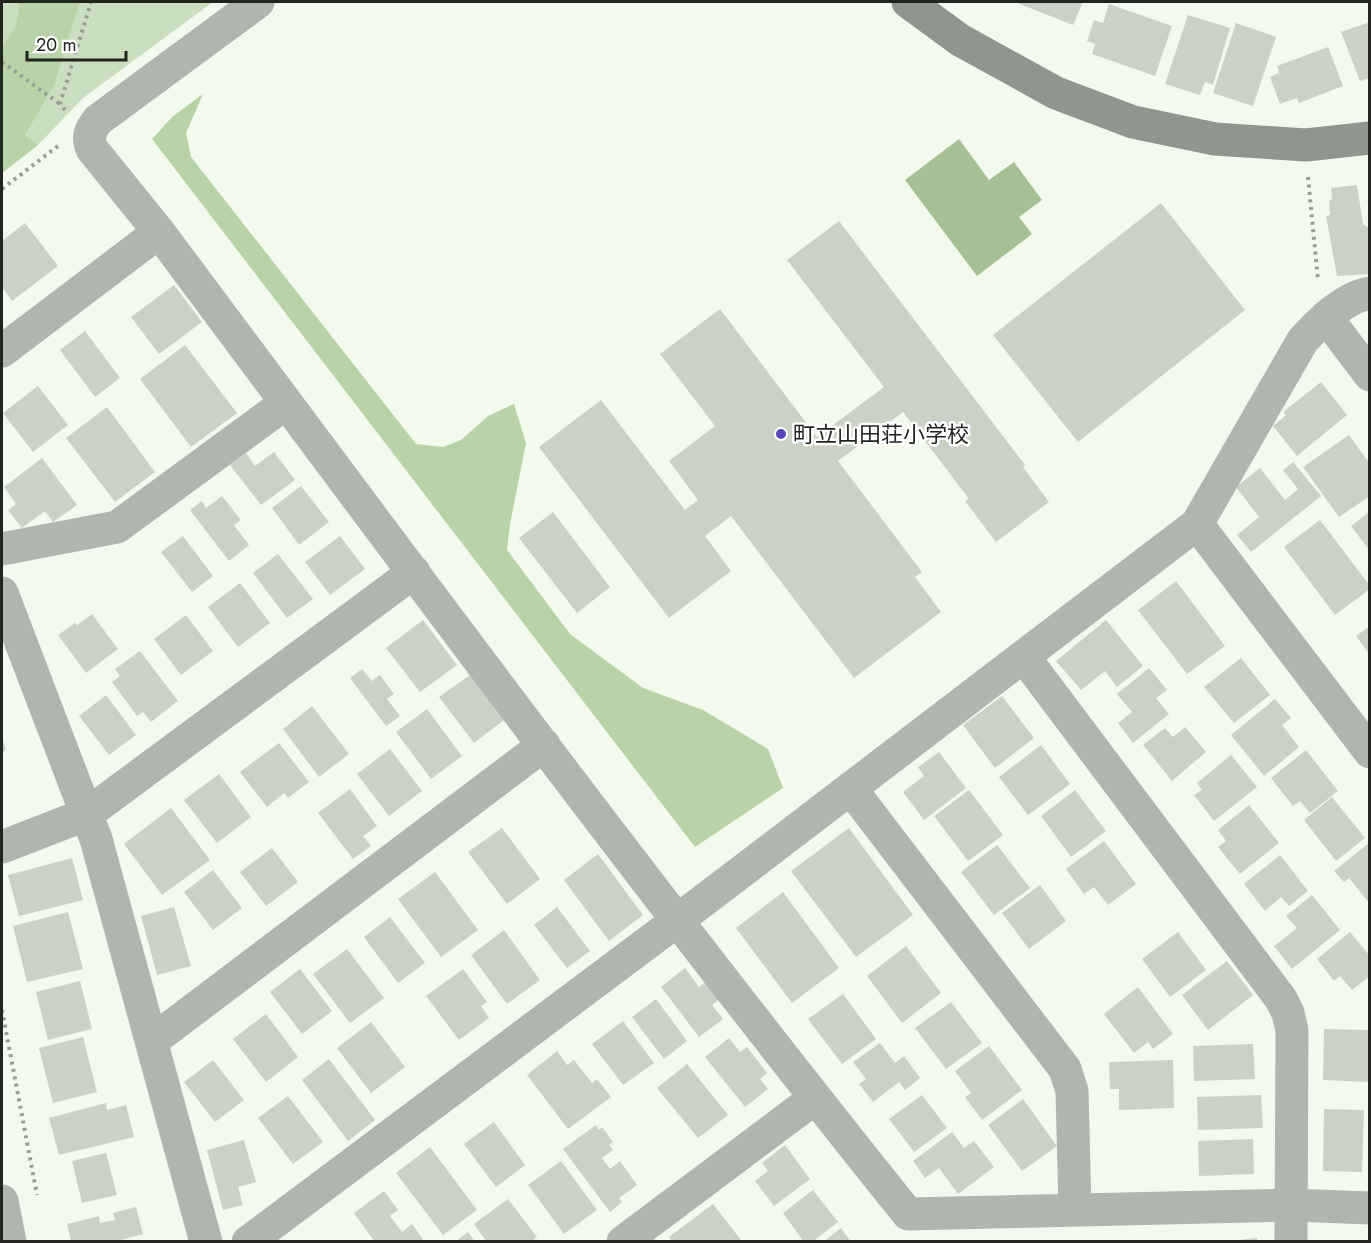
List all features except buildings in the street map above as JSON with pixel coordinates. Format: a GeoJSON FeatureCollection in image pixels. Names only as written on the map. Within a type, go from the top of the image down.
{"type":"FeatureCollection","features":[{"type":"Feature","properties":{"kind":"street"},"geometry":{"type":"LineString","coordinates":[[258,2],[98,120],[90,129],[88,141],[92,149],[159,232],[678,920],[908,1214],[1291,1205],[1370,1208]]}},
{"type":"Feature","properties":{"kind":"street"},"geometry":{"type":"LineString","coordinates":[[908,2],[960,40],[1056,93],[1133,122],[1215,139],[1306,146],[1370,138]]}},
{"type":"Feature","properties":{"kind":"street"},"geometry":{"type":"LineString","coordinates":[[2,351],[159,232]]}},
{"type":"Feature","properties":{"kind":"street"},"geometry":{"type":"LineString","coordinates":[[248,1242],[678,920],[1197,524],[1302,340],[1326,317],[1359,295],[1370,293]]}},
{"type":"Feature","properties":{"kind":"street"},"geometry":{"type":"LineString","coordinates":[[1326,317],[1370,375]]}},
{"type":"Feature","properties":{"kind":"street"},"geometry":{"type":"LineString","coordinates":[[2,549],[117,527],[286,402]]}},
{"type":"Feature","properties":{"kind":"street"},"geometry":{"type":"LineString","coordinates":[[1197,524],[1370,752]]}},
{"type":"Feature","properties":{"kind":"street"},"geometry":{"type":"LineString","coordinates":[[2,846],[87,814],[414,572]]}},
{"type":"Feature","properties":{"kind":"street"},"geometry":{"type":"LineString","coordinates":[[2,593],[96,839],[206,1242]]}},
{"type":"Feature","properties":{"kind":"street"},"geometry":{"type":"LineString","coordinates":[[1024,657],[1281,999],[1288,1013],[1292,1030],[1291,1242]]}},
{"type":"Feature","properties":{"kind":"street"},"geometry":{"type":"LineString","coordinates":[[152,1041],[544,745]]}},
{"type":"Feature","properties":{"kind":"street"},"geometry":{"type":"LineString","coordinates":[[851,789],[1065,1069],[1072,1091],[1075,1210]]}},
{"type":"Feature","properties":{"kind":"street"},"geometry":{"type":"LineString","coordinates":[[633,1239],[815,1098]]}},
{"type":"Feature","properties":{"kind":"street"},"geometry":{"type":"LineString","coordinates":[[2,1201],[10,1242]]}},
{"type":"Feature","properties":{"kind":"path"},"geometry":{"type":"LineString","coordinates":[[60,104],[91,2]]}},
{"type":"Feature","properties":{"kind":"path"},"geometry":{"type":"LineString","coordinates":[[2,62],[60,104],[66,112]]}},
{"type":"Feature","properties":{"kind":"path"},"geometry":{"type":"LineString","coordinates":[[2,189],[59,146]]}},
{"type":"Feature","properties":{"kind":"path"},"geometry":{"type":"LineString","coordinates":[[1308,176],[1319,287],[1326,317]]}},
{"type":"Feature","properties":{"kind":"path"},"geometry":{"type":"LineString","coordinates":[[2,1010],[38,1195]]}},
{"type":"Feature","properties":{"kind":"shaded area"},"geometry":{"type":"Polygon","coordinates":[[[2,2],[213,2],[83,98],[38,145],[2,173],[2,2]]]}},
{"type":"Feature","properties":{"kind":"shaded area"},"geometry":{"type":"Polygon","coordinates":[[[20,2],[80,2],[54,85],[25,135],[38,145],[2,173],[2,48],[16,25],[20,2]]]}},
{"type":"Feature","properties":{"kind":"shaded area"},"geometry":{"type":"Polygon","coordinates":[[[203,94],[186,133],[191,157],[416,444],[443,447],[461,440],[488,416],[514,404],[526,443],[507,550],[570,634],[643,688],[703,710],[768,749],[783,788],[695,847],[152,139],[172,117],[203,94]]]}},
{"type":"Feature","properties":{"kind":"shaded area"},"geometry":{"type":"Polygon","coordinates":[[[959,139],[989,180],[1014,162],[1042,200],[1019,217],[1032,234],[977,276],[905,180],[959,139]]]}},
{"type":"Feature","properties":{"kind":"place","name":"町立山田荘小学校"},"geometry":{"type":"Point","coordinates":[781,434]}}]}
